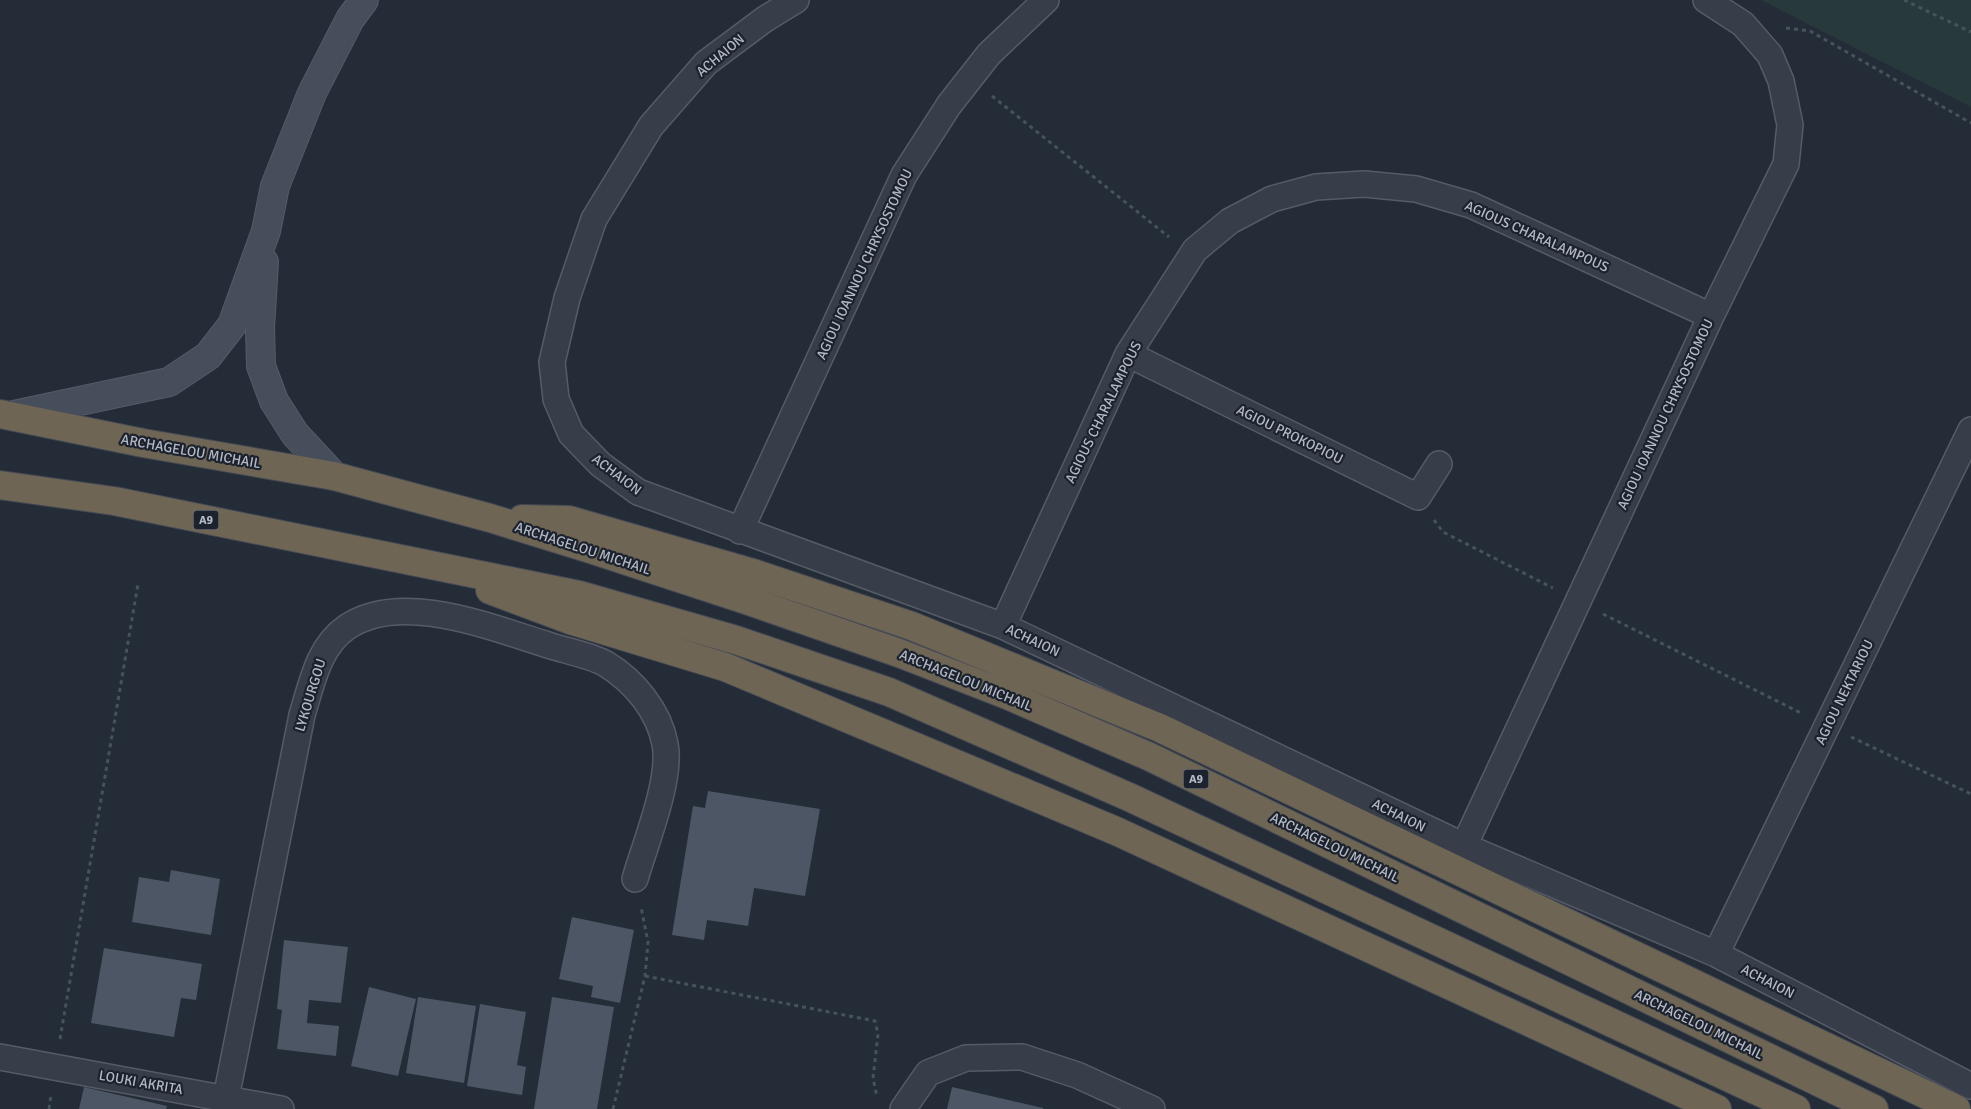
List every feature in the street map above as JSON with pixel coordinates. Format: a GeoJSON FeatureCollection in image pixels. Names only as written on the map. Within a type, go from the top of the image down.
{"type":"FeatureCollection","features":[{"type":"Feature","properties":{"kind":"highway","name":"ARCHAGELOU MICHAIL"},"geometry":{"type":"LineString","coordinates":[[7,414],[143,443],[334,476],[490,518],[746,600],[899,654],[1016,699],[1148,756],[1874,1109]]}},
{"type":"Feature","properties":{"kind":"highway","name":"A9"},"geometry":{"type":"LineString","coordinates":[[0,485],[114,501],[579,595],[736,640],[889,692],[1129,798],[1796,1109]]}},
{"type":"Feature","properties":{"kind":"highway"},"geometry":{"type":"LineString","coordinates":[[490,518],[569,520],[756,574],[912,626],[1160,728],[1956,1109]]}},
{"type":"Feature","properties":{"kind":"highway"},"geometry":{"type":"LineString","coordinates":[[411,560],[570,620],[725,667],[872,728],[1116,831],[1717,1109]]}},
{"type":"Feature","properties":{"kind":"street"},"geometry":{"type":"LineString","coordinates":[[334,476],[295,434],[274,401],[261,366],[260,328],[266,231],[275,186],[312,93],[350,19],[364,0]]}},
{"type":"Feature","properties":{"kind":"street","name":"ACHAION"},"geometry":{"type":"LineString","coordinates":[[796,0],[765,19],[706,63],[651,126],[594,219],[567,298],[552,362],[556,399],[571,434],[600,464],[638,492],[1003,626],[1464,846],[1716,954],[1971,1086]]}},
{"type":"Feature","properties":{"kind":"street","name":"AGIOU IOANNOU CHRYSOSTOMOU"},"geometry":{"type":"LineString","coordinates":[[740,531],[904,175],[949,105],[989,54],[1046,0]]}},
{"type":"Feature","properties":{"kind":"street","name":"AGIOU IOANNOU CHRYSOSTOMOU"},"geometry":{"type":"LineString","coordinates":[[1464,846],[1711,316],[1786,164],[1790,125],[1781,81],[1770,55],[1743,24],[1706,0]]}},
{"type":"Feature","properties":{"kind":"street","name":"AGIOUS CHARALAMPOUS"},"geometry":{"type":"LineString","coordinates":[[1003,626],[1128,354],[1195,250],[1230,221],[1272,199],[1316,187],[1364,184],[1416,189],[1471,205],[1711,316]]}},
{"type":"Feature","properties":{"kind":"street"},"geometry":{"type":"LineString","coordinates":[[7,414],[169,382],[208,356],[232,325],[266,231]]}},
{"type":"Feature","properties":{"kind":"street","name":"AGIOU PROKOPIOU"},"geometry":{"type":"LineString","coordinates":[[1128,354],[1418,497]]}},
{"type":"Feature","properties":{"kind":"street","name":"AGIOU NEKTARIOU"},"geometry":{"type":"LineString","coordinates":[[1716,954],[1971,430]]}},
{"type":"Feature","properties":{"kind":"street"},"geometry":{"type":"LineString","coordinates":[[1418,497],[1439,464]]}},
{"type":"Feature","properties":{"kind":"street","name":"LYKOURGOU"},"geometry":{"type":"LineString","coordinates":[[226,1098],[302,715],[321,655],[347,627],[384,612],[428,612],[484,626],[605,663],[636,687],[655,715],[665,744],[665,782],[635,879]]}},
{"type":"Feature","properties":{"kind":"street","name":"LOUKI AKRITA"},"geometry":{"type":"LineString","coordinates":[[0,1057],[282,1109]]}},
{"type":"Feature","properties":{"kind":"street"},"geometry":{"type":"LineString","coordinates":[[903,1109],[928,1074],[966,1058],[1022,1057],[1077,1075],[1152,1109]]}},
{"type":"Feature","properties":{"kind":"path"},"geometry":{"type":"LineString","coordinates":[[1904,0],[1971,32]]}},
{"type":"Feature","properties":{"kind":"path"},"geometry":{"type":"LineString","coordinates":[[1743,24],[1810,31],[1971,123]]}},
{"type":"Feature","properties":{"kind":"path"},"geometry":{"type":"LineString","coordinates":[[970,78],[1192,255]]}},
{"type":"Feature","properties":{"kind":"path"},"geometry":{"type":"LineString","coordinates":[[1418,497],[1443,532],[1827,726],[1971,794]]}},
{"type":"Feature","properties":{"kind":"path"},"geometry":{"type":"LineString","coordinates":[[49,1109],[138,584]]}},
{"type":"Feature","properties":{"kind":"path"},"geometry":{"type":"LineString","coordinates":[[614,1109],[645,976],[648,942],[635,879]]}},
{"type":"Feature","properties":{"kind":"path"},"geometry":{"type":"LineString","coordinates":[[645,976],[874,1021],[878,1034],[873,1078],[877,1100]]}},
{"type":"Feature","properties":{"kind":"shaded area"},"geometry":{"type":"Polygon","coordinates":[[[1761,0],[1971,0],[1971,107],[1761,0]]]}},
{"type":"Feature","properties":{"kind":"building"},"geometry":{"type":"Polygon","coordinates":[[[708,791],[820,809],[805,896],[754,888],[748,926],[707,920],[704,940],[672,935],[693,806],[705,808],[708,791]]]}},
{"type":"Feature","properties":{"kind":"building"},"geometry":{"type":"Polygon","coordinates":[[[171,870],[220,879],[211,935],[132,922],[139,877],[169,882],[171,870]]]}},
{"type":"Feature","properties":{"kind":"building"},"geometry":{"type":"Polygon","coordinates":[[[572,917],[634,930],[620,1003],[591,997],[593,986],[559,979],[572,917]]]}},
{"type":"Feature","properties":{"kind":"building"},"geometry":{"type":"Polygon","coordinates":[[[284,940],[348,947],[341,1003],[309,1000],[307,1023],[339,1026],[336,1056],[277,1049],[282,1010],[277,1009],[284,940]]]}},
{"type":"Feature","properties":{"kind":"building"},"geometry":{"type":"Polygon","coordinates":[[[104,948],[202,964],[196,1000],[181,998],[174,1037],[91,1023],[104,948]]]}},
{"type":"Feature","properties":{"kind":"building"},"geometry":{"type":"Polygon","coordinates":[[[369,987],[416,999],[398,1076],[351,1066],[369,987]]]}},
{"type":"Feature","properties":{"kind":"building"},"geometry":{"type":"Polygon","coordinates":[[[418,997],[476,1006],[464,1083],[406,1073],[418,997]]]}},
{"type":"Feature","properties":{"kind":"building"},"geometry":{"type":"Polygon","coordinates":[[[552,997],[614,1007],[597,1109],[534,1109],[552,997]]]}},
{"type":"Feature","properties":{"kind":"building"},"geometry":{"type":"Polygon","coordinates":[[[480,1004],[526,1012],[517,1065],[526,1067],[522,1095],[467,1086],[480,1004]]]}},
{"type":"Feature","properties":{"kind":"building"},"geometry":{"type":"Polygon","coordinates":[[[84,1087],[167,1106],[166,1109],[79,1109],[84,1087]]]}},
{"type":"Feature","properties":{"kind":"building"},"geometry":{"type":"Polygon","coordinates":[[[952,1087],[1043,1108],[1043,1109],[947,1109],[952,1087]]]}}]}
